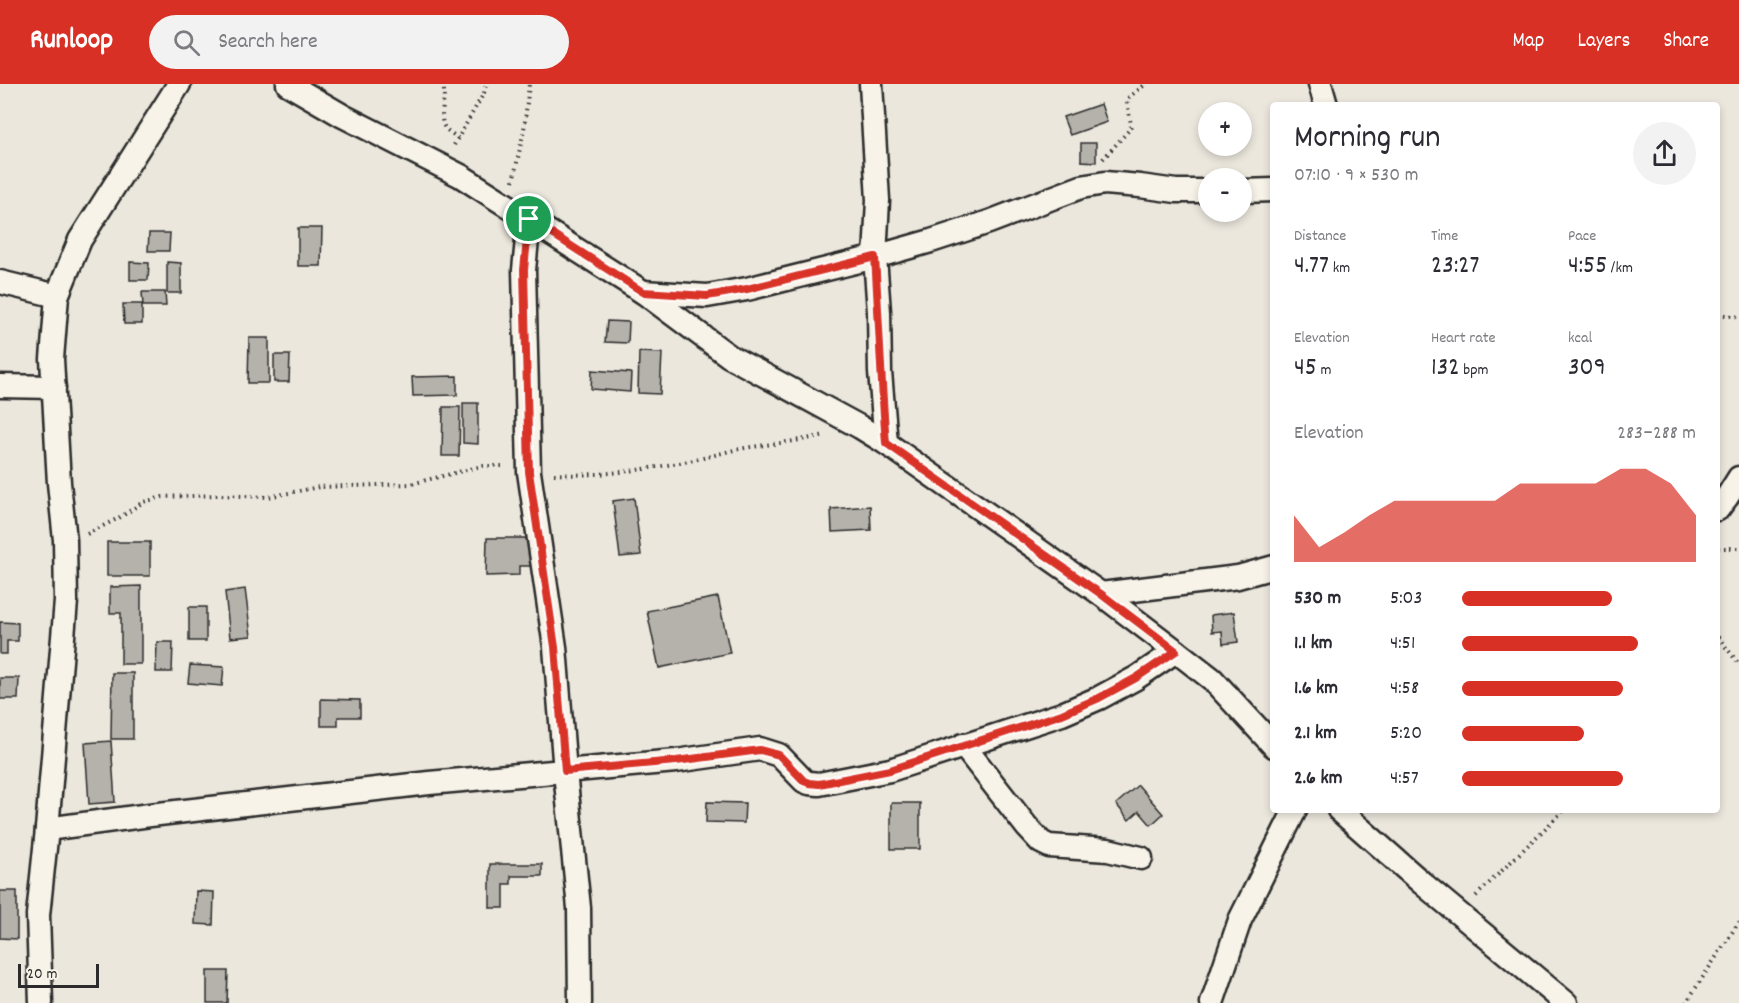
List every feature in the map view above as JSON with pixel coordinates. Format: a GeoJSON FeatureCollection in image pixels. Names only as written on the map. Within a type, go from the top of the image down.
{"type":"FeatureCollection","features":[{"type":"Feature","properties":{"kind":"street"},"geometry":{"type":"LineString","coordinates":[[41,1003],[38,915],[66,601],[65,540],[59,483],[52,359],[57,296],[80,240],[179,84]]}},
{"type":"Feature","properties":{"kind":"street"},"geometry":{"type":"LineString","coordinates":[[288,84],[342,116],[461,176],[643,292],[729,356],[861,427],[886,443],[1101,594],[1212,679],[1270,742]]}},
{"type":"Feature","properties":{"kind":"street"},"geometry":{"type":"LineString","coordinates":[[872,84],[878,200],[875,257],[886,443]]}},
{"type":"Feature","properties":{"kind":"street"},"geometry":{"type":"LineString","coordinates":[[1320,84],[1325,102]]}},
{"type":"Feature","properties":{"kind":"street"},"geometry":{"type":"LineString","coordinates":[[643,292],[707,296],[747,289],[875,257],[989,222],[1081,187],[1105,183],[1176,191],[1198,191]]}},
{"type":"Feature","properties":{"kind":"street"},"geometry":{"type":"LineString","coordinates":[[1252,191],[1270,190]]}},
{"type":"Feature","properties":{"kind":"street"},"geometry":{"type":"LineString","coordinates":[[529,219],[524,270],[529,472],[555,647],[579,908],[580,1003]]}},
{"type":"Feature","properties":{"kind":"street"},"geometry":{"type":"LineString","coordinates":[[0,282],[57,296]]}},
{"type":"Feature","properties":{"kind":"street"},"geometry":{"type":"LineString","coordinates":[[0,386],[54,387]]}},
{"type":"Feature","properties":{"kind":"street"},"geometry":{"type":"LineString","coordinates":[[1720,506],[1739,478]]}},
{"type":"Feature","properties":{"kind":"street"},"geometry":{"type":"LineString","coordinates":[[1101,594],[1238,577],[1270,568]]}},
{"type":"Feature","properties":{"kind":"street"},"geometry":{"type":"LineString","coordinates":[[47,829],[429,783],[676,761],[760,750],[779,755],[804,781],[819,784],[890,770],[1062,714],[1136,678],[1176,651]]}},
{"type":"Feature","properties":{"kind":"street"},"geometry":{"type":"LineString","coordinates":[[963,745],[1041,842],[1049,846],[1108,850],[1141,858]]}},
{"type":"Feature","properties":{"kind":"street"},"geometry":{"type":"LineString","coordinates":[[1212,1003],[1240,920],[1294,813]]}},
{"type":"Feature","properties":{"kind":"street"},"geometry":{"type":"LineString","coordinates":[[1342,813],[1458,914],[1566,1003]]}},
{"type":"Feature","properties":{"kind":"path"},"geometry":{"type":"LineString","coordinates":[[442,84],[445,94],[443,123],[447,130],[458,138]]}},
{"type":"Feature","properties":{"kind":"path"},"geometry":{"type":"LineString","coordinates":[[441,165],[484,93],[486,84]]}},
{"type":"Feature","properties":{"kind":"path"},"geometry":{"type":"LineString","coordinates":[[507,206],[524,130],[529,84]]}},
{"type":"Feature","properties":{"kind":"path"},"geometry":{"type":"LineString","coordinates":[[1099,164],[1128,133],[1131,125],[1127,101],[1146,84]]}},
{"type":"Feature","properties":{"kind":"path"},"geometry":{"type":"LineString","coordinates":[[1720,314],[1739,317]]}},
{"type":"Feature","properties":{"kind":"path"},"geometry":{"type":"LineString","coordinates":[[65,540],[92,532],[143,502],[163,497],[219,495],[268,497],[319,487],[411,484],[482,466],[501,465],[529,472],[567,475],[599,474],[693,460],[738,449],[796,442],[861,427]]}},
{"type":"Feature","properties":{"kind":"path"},"geometry":{"type":"LineString","coordinates":[[1720,548],[1739,548]]}},
{"type":"Feature","properties":{"kind":"path"},"geometry":{"type":"LineString","coordinates":[[1720,640],[1739,664]]}},
{"type":"Feature","properties":{"kind":"path"},"geometry":{"type":"LineString","coordinates":[[1458,914],[1561,813]]}},
{"type":"Feature","properties":{"kind":"path"},"geometry":{"type":"LineString","coordinates":[[1686,1003],[1739,922]]}},
{"type":"Feature","properties":{"kind":"building"},"geometry":{"type":"Polygon","coordinates":[[[1101,104],[1107,122],[1070,135],[1063,117],[1101,104]]]}},
{"type":"Feature","properties":{"kind":"building"},"geometry":{"type":"Polygon","coordinates":[[[1081,143],[1096,143],[1096,162],[1081,161],[1081,143]]]}},
{"type":"Feature","properties":{"kind":"building"},"geometry":{"type":"Polygon","coordinates":[[[298,228],[322,228],[321,266],[298,266],[298,228]]]}},
{"type":"Feature","properties":{"kind":"building"},"geometry":{"type":"Polygon","coordinates":[[[149,233],[170,233],[169,251],[148,251],[149,233]]]}},
{"type":"Feature","properties":{"kind":"building"},"geometry":{"type":"Polygon","coordinates":[[[130,262],[149,263],[148,280],[130,280],[130,262]]]}},
{"type":"Feature","properties":{"kind":"building"},"geometry":{"type":"Polygon","coordinates":[[[167,262],[181,263],[181,293],[167,293],[167,262]]]}},
{"type":"Feature","properties":{"kind":"building"},"geometry":{"type":"Polygon","coordinates":[[[142,292],[165,292],[166,306],[143,306],[142,292]]]}},
{"type":"Feature","properties":{"kind":"building"},"geometry":{"type":"Polygon","coordinates":[[[123,304],[142,304],[142,324],[124,324],[123,304]]]}},
{"type":"Feature","properties":{"kind":"building"},"geometry":{"type":"Polygon","coordinates":[[[607,321],[629,322],[628,343],[605,342],[607,321]]]}},
{"type":"Feature","properties":{"kind":"building"},"geometry":{"type":"Polygon","coordinates":[[[249,338],[269,338],[269,383],[248,383],[249,338]]]}},
{"type":"Feature","properties":{"kind":"building"},"geometry":{"type":"Polygon","coordinates":[[[639,352],[662,353],[660,394],[638,393],[639,352]]]}},
{"type":"Feature","properties":{"kind":"building"},"geometry":{"type":"Polygon","coordinates":[[[274,355],[290,355],[289,382],[274,382],[274,355]]]}},
{"type":"Feature","properties":{"kind":"building"},"geometry":{"type":"Polygon","coordinates":[[[592,370],[631,373],[630,392],[591,389],[592,370]]]}},
{"type":"Feature","properties":{"kind":"building"},"geometry":{"type":"Polygon","coordinates":[[[457,376],[457,395],[413,396],[412,377],[457,376]]]}},
{"type":"Feature","properties":{"kind":"building"},"geometry":{"type":"Polygon","coordinates":[[[463,403],[478,403],[478,444],[463,443],[463,403]]]}},
{"type":"Feature","properties":{"kind":"building"},"geometry":{"type":"Polygon","coordinates":[[[443,407],[460,407],[459,456],[442,456],[443,407]]]}},
{"type":"Feature","properties":{"kind":"building"},"geometry":{"type":"Polygon","coordinates":[[[634,498],[641,555],[620,557],[613,501],[634,498]]]}},
{"type":"Feature","properties":{"kind":"building"},"geometry":{"type":"Polygon","coordinates":[[[870,506],[871,530],[832,532],[831,509],[870,506]]]}},
{"type":"Feature","properties":{"kind":"building"},"geometry":{"type":"Polygon","coordinates":[[[487,538],[537,538],[537,566],[519,566],[519,575],[486,576],[487,538]]]}},
{"type":"Feature","properties":{"kind":"building"},"geometry":{"type":"Polygon","coordinates":[[[107,542],[150,542],[150,576],[107,576],[107,542]]]}},
{"type":"Feature","properties":{"kind":"building"},"geometry":{"type":"Polygon","coordinates":[[[141,586],[141,664],[121,664],[121,613],[110,613],[110,587],[141,586]]]}},
{"type":"Feature","properties":{"kind":"building"},"geometry":{"type":"Polygon","coordinates":[[[245,589],[251,636],[230,638],[225,592],[245,589]]]}},
{"type":"Feature","properties":{"kind":"building"},"geometry":{"type":"Polygon","coordinates":[[[718,597],[730,653],[659,668],[647,611],[718,597]]]}},
{"type":"Feature","properties":{"kind":"building"},"geometry":{"type":"Polygon","coordinates":[[[189,607],[206,607],[206,641],[189,641],[189,607]]]}},
{"type":"Feature","properties":{"kind":"building"},"geometry":{"type":"Polygon","coordinates":[[[1234,612],[1238,642],[1223,644],[1222,631],[1212,632],[1211,615],[1234,612]]]}},
{"type":"Feature","properties":{"kind":"building"},"geometry":{"type":"Polygon","coordinates":[[[0,622],[18,623],[18,641],[7,641],[7,654],[0,654],[0,622]]]}},
{"type":"Feature","properties":{"kind":"building"},"geometry":{"type":"Polygon","coordinates":[[[157,642],[173,642],[172,672],[156,672],[157,642]]]}},
{"type":"Feature","properties":{"kind":"building"},"geometry":{"type":"Polygon","coordinates":[[[190,665],[224,667],[222,686],[188,683],[190,665]]]}},
{"type":"Feature","properties":{"kind":"building"},"geometry":{"type":"Polygon","coordinates":[[[112,673],[133,673],[133,739],[111,739],[112,673]]]}},
{"type":"Feature","properties":{"kind":"building"},"geometry":{"type":"Polygon","coordinates":[[[0,678],[19,678],[18,699],[0,699],[0,678]]]}},
{"type":"Feature","properties":{"kind":"building"},"geometry":{"type":"Polygon","coordinates":[[[321,699],[360,700],[360,717],[338,717],[338,726],[321,726],[321,699]]]}},
{"type":"Feature","properties":{"kind":"building"},"geometry":{"type":"Polygon","coordinates":[[[111,741],[115,802],[89,804],[85,743],[111,741]]]}},
{"type":"Feature","properties":{"kind":"building"},"geometry":{"type":"Polygon","coordinates":[[[1138,785],[1163,814],[1151,825],[1139,811],[1129,820],[1116,804],[1138,785]]]}},
{"type":"Feature","properties":{"kind":"building"},"geometry":{"type":"Polygon","coordinates":[[[707,802],[745,803],[744,823],[706,822],[707,802]]]}},
{"type":"Feature","properties":{"kind":"building"},"geometry":{"type":"Polygon","coordinates":[[[891,803],[920,803],[920,849],[891,849],[891,803]]]}},
{"type":"Feature","properties":{"kind":"building"},"geometry":{"type":"Polygon","coordinates":[[[490,864],[542,864],[542,876],[511,876],[511,884],[504,884],[504,908],[490,908],[490,864]]]}},
{"type":"Feature","properties":{"kind":"building"},"geometry":{"type":"Polygon","coordinates":[[[0,891],[17,891],[17,939],[0,938],[0,891]]]}},
{"type":"Feature","properties":{"kind":"building"},"geometry":{"type":"Polygon","coordinates":[[[196,891],[214,892],[213,925],[195,924],[196,891]]]}},
{"type":"Feature","properties":{"kind":"building"},"geometry":{"type":"Polygon","coordinates":[[[207,971],[228,971],[227,1003],[207,1003],[207,971]]]}},
{"type":"Feature","properties":{"kind":"route"},"geometry":{"type":"LineString","coordinates":[[529,219],[643,292],[707,296],[747,289],[875,257],[886,443],[1101,594],[1176,651],[1136,678],[1062,714],[890,770],[819,784],[804,781],[779,755],[767,750],[565,771],[555,647],[529,472],[524,270],[529,219]]}}]}
